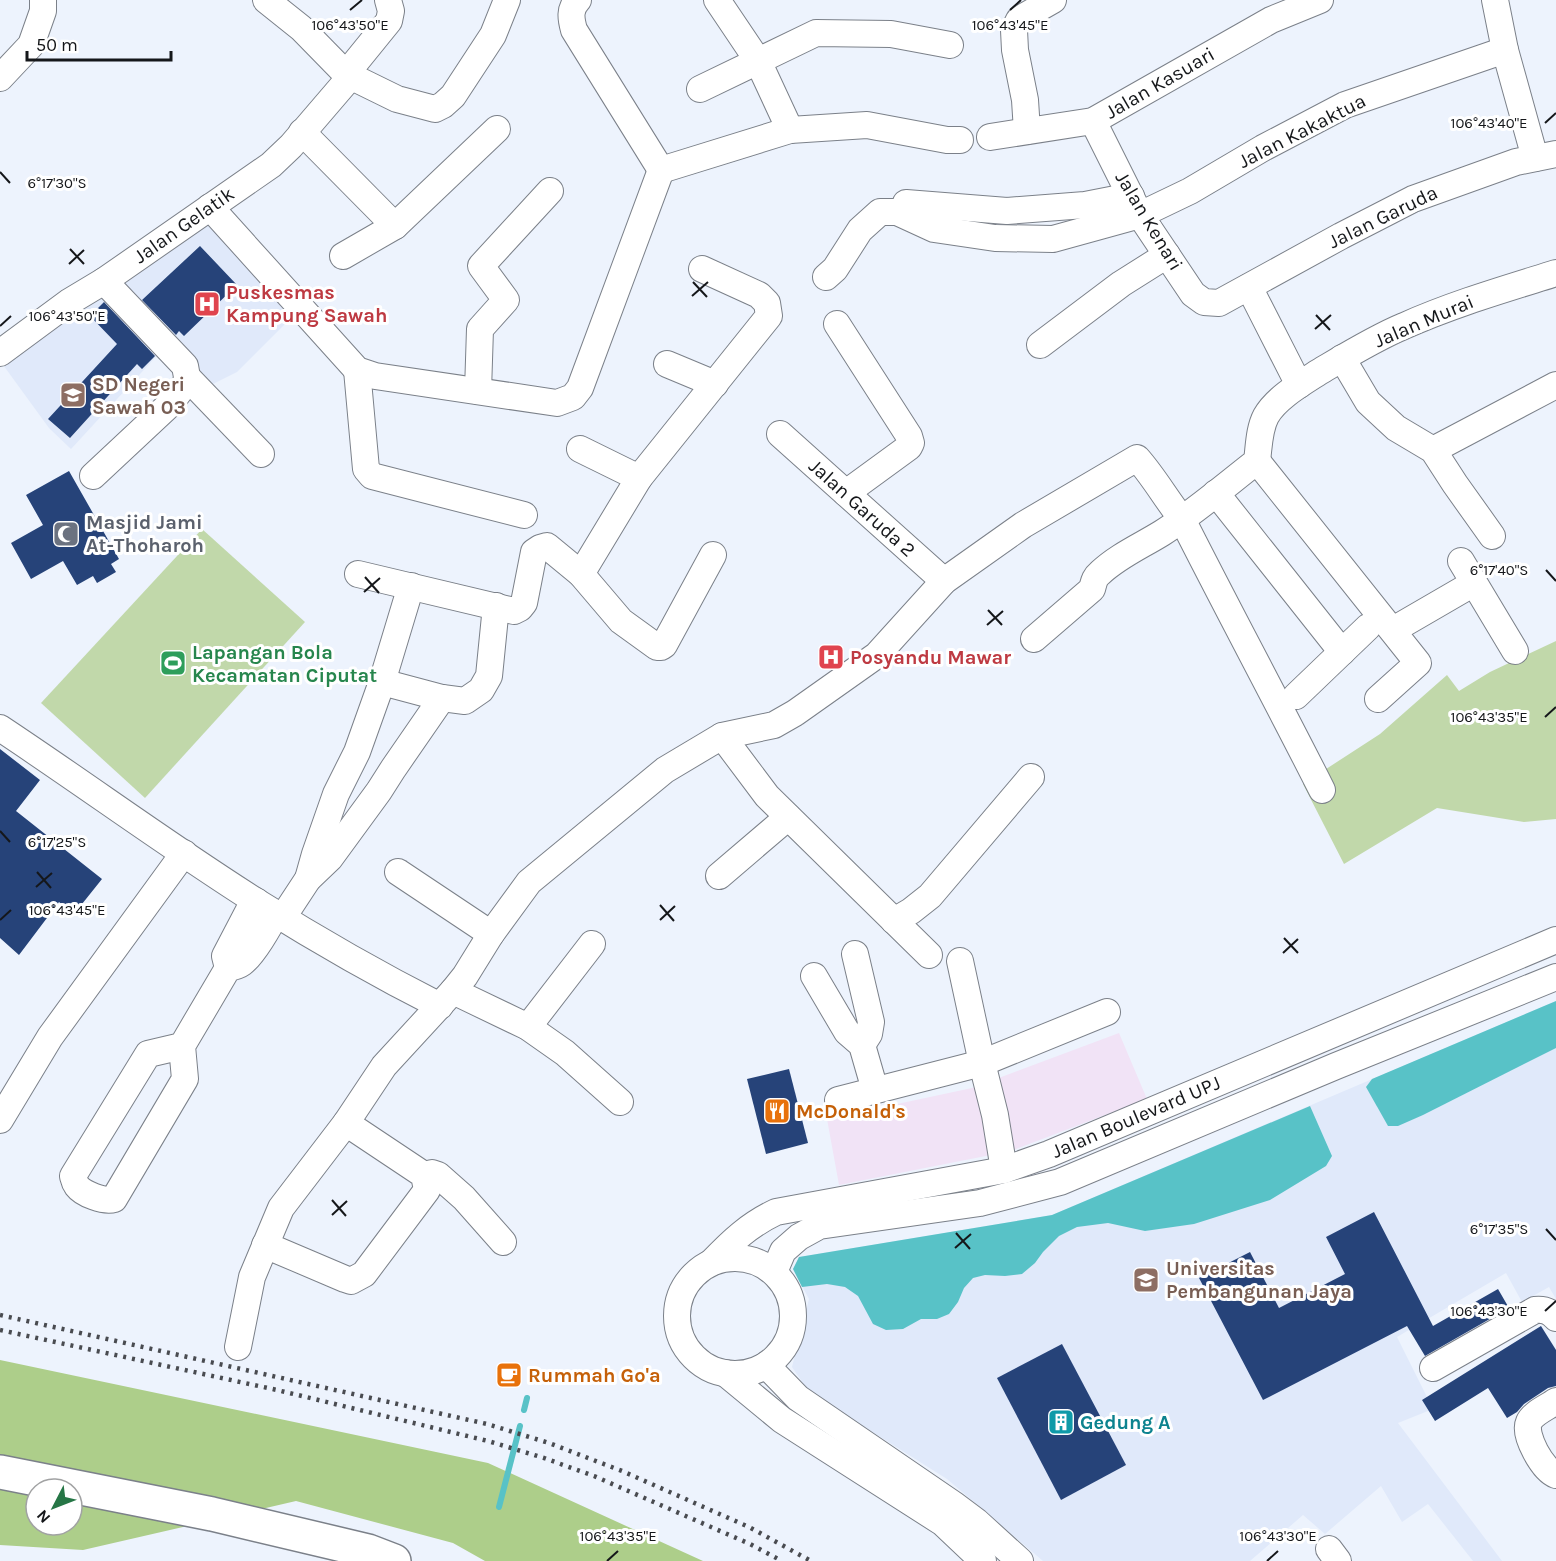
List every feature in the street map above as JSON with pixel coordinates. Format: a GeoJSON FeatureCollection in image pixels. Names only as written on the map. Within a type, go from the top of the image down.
{"type":"FeatureCollection","features":[{"type":"Feature","properties":{"kind":"highway"},"geometry":{"type":"LineString","coordinates":[[0,1472],[212,1514],[368,1551],[394,1561]]}},
{"type":"Feature","properties":{"kind":"street"},"geometry":{"type":"LineString","coordinates":[[266,0],[301,28],[348,75],[397,99],[435,109],[449,100],[459,87],[493,35],[507,0]]}},
{"type":"Feature","properties":{"kind":"street","name":"Jalan Gelatik"},"geometry":{"type":"LineString","coordinates":[[0,353],[69,302],[104,281],[271,165],[291,146],[389,21],[391,11],[388,0]]}},
{"type":"Feature","properties":{"kind":"street"},"geometry":{"type":"LineString","coordinates":[[578,0],[572,10],[571,20],[574,30],[661,170]]}},
{"type":"Feature","properties":{"kind":"street"},"geometry":{"type":"LineString","coordinates":[[717,0],[758,61],[790,130]]}},
{"type":"Feature","properties":{"kind":"street","name":"Jalan Kasuari"},"geometry":{"type":"LineString","coordinates":[[990,137],[1093,122],[1271,20],[1320,0]]}},
{"type":"Feature","properties":{"kind":"street"},"geometry":{"type":"LineString","coordinates":[[1495,0],[1505,50],[1545,156]]}},
{"type":"Feature","properties":{"kind":"street"},"geometry":{"type":"LineString","coordinates":[[1027,131],[1025,100],[1015,50],[1014,30],[1019,20],[1047,1]]}},
{"type":"Feature","properties":{"kind":"street"},"geometry":{"type":"LineString","coordinates":[[0,78],[32,45],[48,4]]}},
{"type":"Feature","properties":{"kind":"street"},"geometry":{"type":"LineString","coordinates":[[700,89],[816,33],[891,34],[950,45]]}},
{"type":"Feature","properties":{"kind":"street","name":"Jalan Kakaktua"},"geometry":{"type":"LineString","coordinates":[[1136,205],[1190,191],[1263,148],[1345,105],[1505,50]]}},
{"type":"Feature","properties":{"kind":"street","name":"Jalan Kenari"},"geometry":{"type":"LineString","coordinates":[[1093,122],[1136,205],[1193,294],[1204,302],[1219,303]]}},
{"type":"Feature","properties":{"kind":"street"},"geometry":{"type":"LineString","coordinates":[[661,170],[790,130],[867,125],[947,140],[960,140]]}},
{"type":"Feature","properties":{"kind":"street"},"geometry":{"type":"LineString","coordinates":[[342,256],[395,226],[496,129]]}},
{"type":"Feature","properties":{"kind":"street"},"geometry":{"type":"LineString","coordinates":[[302,132],[395,226]]}},
{"type":"Feature","properties":{"kind":"street","name":"Jalan Garuda"},"geometry":{"type":"LineString","coordinates":[[1219,303],[1413,199],[1516,162],[1545,156]]}},
{"type":"Feature","properties":{"kind":"street"},"geometry":{"type":"LineString","coordinates":[[210,207],[357,370],[375,376],[557,403],[573,397],[580,388],[661,170]]}},
{"type":"Feature","properties":{"kind":"street"},"geometry":{"type":"LineString","coordinates":[[478,391],[480,329],[506,300],[481,266],[550,191]]}},
{"type":"Feature","properties":{"kind":"street"},"geometry":{"type":"LineString","coordinates":[[906,203],[1007,212],[1085,205],[1136,205]]}},
{"type":"Feature","properties":{"kind":"street"},"geometry":{"type":"LineString","coordinates":[[826,277],[835,268],[860,230],[880,212],[897,212],[934,229],[996,238],[1053,239],[1136,205]]}},
{"type":"Feature","properties":{"kind":"street"},"geometry":{"type":"LineString","coordinates":[[1040,345],[1121,284],[1167,255]]}},
{"type":"Feature","properties":{"kind":"street"},"geometry":{"type":"LineString","coordinates":[[581,574],[639,478],[769,316],[767,303],[759,295],[702,269]]}},
{"type":"Feature","properties":{"kind":"street","name":"Jalan Murai"},"geometry":{"type":"LineString","coordinates":[[1257,461],[1261,430],[1267,415],[1278,402],[1299,385],[1342,358],[1403,326],[1478,298],[1556,273]]}},
{"type":"Feature","properties":{"kind":"street"},"geometry":{"type":"LineString","coordinates":[[104,281],[185,366],[188,377],[261,454]]}},
{"type":"Feature","properties":{"kind":"street"},"geometry":{"type":"LineString","coordinates":[[1249,287],[1299,385]]}},
{"type":"Feature","properties":{"kind":"street"},"geometry":{"type":"LineString","coordinates":[[837,324],[904,427],[911,443],[909,447],[846,493]]}},
{"type":"Feature","properties":{"kind":"street"},"geometry":{"type":"LineString","coordinates":[[1342,358],[1368,402],[1396,428],[1433,450],[1492,537]]}},
{"type":"Feature","properties":{"kind":"street"},"geometry":{"type":"LineString","coordinates":[[666,364],[715,384]]}},
{"type":"Feature","properties":{"kind":"street"},"geometry":{"type":"LineString","coordinates":[[357,370],[366,469],[372,476],[524,515]]}},
{"type":"Feature","properties":{"kind":"street"},"geometry":{"type":"LineString","coordinates":[[93,476],[169,405],[186,384],[188,377]]}},
{"type":"Feature","properties":{"kind":"street"},"geometry":{"type":"LineString","coordinates":[[1433,450],[1556,385]]}},
{"type":"Feature","properties":{"kind":"street","name":"Jalan Garuda 2"},"geometry":{"type":"LineString","coordinates":[[780,434],[944,581]]}},
{"type":"Feature","properties":{"kind":"street"},"geometry":{"type":"LineString","coordinates":[[580,449],[639,478]]}},
{"type":"Feature","properties":{"kind":"street"},"geometry":{"type":"LineString","coordinates":[[238,1347],[252,1277],[281,1208],[346,1123],[384,1066],[465,976],[490,934],[529,882],[665,770],[722,736],[774,725],[795,713],[878,655],[944,581],[1023,525],[1137,458],[1182,519],[1322,790]]}},
{"type":"Feature","properties":{"kind":"street"},"geometry":{"type":"LineString","coordinates":[[1034,639],[1092,589],[1094,579],[1099,573],[1120,557],[1182,519],[1257,461],[1380,629],[1418,663],[1378,699]]}},
{"type":"Feature","properties":{"kind":"street"},"geometry":{"type":"LineString","coordinates":[[1216,493],[1342,652]]}},
{"type":"Feature","properties":{"kind":"street"},"geometry":{"type":"LineString","coordinates":[[358,574],[514,611],[524,603],[534,552],[547,546],[581,574],[621,621],[657,647],[661,647],[714,555]]}},
{"type":"Feature","properties":{"kind":"street"},"geometry":{"type":"LineString","coordinates":[[1461,561],[1515,651]]}},
{"type":"Feature","properties":{"kind":"street"},"geometry":{"type":"LineString","coordinates":[[1296,696],[1342,652],[1380,629],[1474,583]]}},
{"type":"Feature","properties":{"kind":"street"},"geometry":{"type":"LineString","coordinates":[[308,879],[336,794],[357,752],[382,682],[411,586]]}},
{"type":"Feature","properties":{"kind":"street"},"geometry":{"type":"LineString","coordinates":[[382,682],[442,699],[465,701],[481,690],[489,676],[496,606]]}},
{"type":"Feature","properties":{"kind":"street"},"geometry":{"type":"LineString","coordinates":[[182,1046],[148,1054],[73,1176],[79,1189],[102,1200],[114,1199],[185,1078],[182,1046],[228,968],[225,956],[248,912],[272,911],[330,858],[442,699]]}},
{"type":"Feature","properties":{"kind":"street"},"geometry":{"type":"LineString","coordinates":[[0,728],[272,911],[399,985],[528,1027],[565,1053],[620,1102]]}},
{"type":"Feature","properties":{"kind":"street"},"geometry":{"type":"LineString","coordinates":[[722,736],[767,796],[929,956]]}},
{"type":"Feature","properties":{"kind":"street"},"geometry":{"type":"LineString","coordinates":[[357,752],[393,769]]}},
{"type":"Feature","properties":{"kind":"street"},"geometry":{"type":"LineString","coordinates":[[894,921],[930,896],[1031,777]]}},
{"type":"Feature","properties":{"kind":"street"},"geometry":{"type":"LineString","coordinates":[[719,876],[788,817]]}},
{"type":"Feature","properties":{"kind":"street"},"geometry":{"type":"LineString","coordinates":[[0,1120],[50,1037],[184,853]]}},
{"type":"Feature","properties":{"kind":"street"},"geometry":{"type":"LineString","coordinates":[[398,872],[490,934]]}},
{"type":"Feature","properties":{"kind":"street","name":"Jalan Boulevard UPJ"},"geometry":{"type":"LineString","coordinates":[[712,1262],[735,1239],[759,1220],[776,1212],[1004,1170],[1049,1154],[1556,940]]}},
{"type":"Feature","properties":{"kind":"street"},"geometry":{"type":"LineString","coordinates":[[528,1027],[592,944]]}},
{"type":"Feature","properties":{"kind":"street"},"geometry":{"type":"LineString","coordinates":[[855,954],[871,1022],[869,1034],[862,1045]]}},
{"type":"Feature","properties":{"kind":"street"},"geometry":{"type":"LineString","coordinates":[[960,961],[995,1115],[1004,1170]]}},
{"type":"Feature","properties":{"kind":"street"},"geometry":{"type":"LineString","coordinates":[[814,976],[847,1032],[862,1045],[875,1090]]}},
{"type":"Feature","properties":{"kind":"street","name":"Jalan Boulevard UPJ"},"geometry":{"type":"LineString","coordinates":[[774,1272],[783,1251],[799,1237],[819,1226],[980,1203],[1060,1182],[1335,1066],[1556,977]]}},
{"type":"Feature","properties":{"kind":"street"},"geometry":{"type":"LineString","coordinates":[[838,1100],[982,1063],[1107,1012]]}},
{"type":"Feature","properties":{"kind":"street"},"geometry":{"type":"LineString","coordinates":[[1325,1037],[1335,1066]]}},
{"type":"Feature","properties":{"kind":"street"},"geometry":{"type":"LineString","coordinates":[[346,1123],[424,1174],[438,1175],[464,1198],[503,1242]]}},
{"type":"Feature","properties":{"kind":"street"},"geometry":{"type":"LineString","coordinates":[[265,1245],[351,1281],[364,1274],[427,1190],[424,1174]]}},
{"type":"Feature","properties":{"kind":"street"},"geometry":{"type":"LineString","coordinates":[[728,1258],[744,1258],[760,1263],[774,1272],[788,1291],[794,1314],[793,1326],[784,1348],[777,1358],[754,1371],[742,1374],[725,1373],[709,1368],[695,1359],[685,1346],[678,1330],[679,1298],[687,1283],[698,1270],[712,1262],[728,1258]]}},
{"type":"Feature","properties":{"kind":"street"},"geometry":{"type":"LineString","coordinates":[[1433,1368],[1535,1310],[1543,1309],[1551,1312],[1556,1318]]}},
{"type":"Feature","properties":{"kind":"street"},"geometry":{"type":"LineString","coordinates":[[766,1365],[798,1398],[953,1504],[977,1522],[1020,1561]]}},
{"type":"Feature","properties":{"kind":"street"},"geometry":{"type":"LineString","coordinates":[[725,1373],[782,1420],[943,1523],[983,1561]]}},
{"type":"Feature","properties":{"kind":"street"},"geometry":{"type":"LineString","coordinates":[[1556,1401],[1531,1418],[1527,1424],[1535,1451],[1550,1473],[1556,1475]]}},
{"type":"Feature","properties":{"kind":"shaded area","name":"Puskesmas Kampung Sawah"},"geometry":{"type":"Polygon","coordinates":[[[206,214],[293,316],[237,372],[209,386],[111,283],[206,214]]]}},
{"type":"Feature","properties":{"kind":"shaded area","name":"SD Negeri Sawah 03"},"geometry":{"type":"Polygon","coordinates":[[[105,290],[163,349],[71,449],[49,428],[1,362],[105,290]]]}},
{"type":"Feature","properties":{"kind":"shaded area","name":"Universitas Pembangunan Jaya"},"geometry":{"type":"Polygon","coordinates":[[[1556,1001],[1556,1299],[1549,1287],[1522,1302],[1506,1273],[1397,1337],[1433,1409],[1398,1423],[1502,1561],[1473,1561],[1428,1504],[1402,1522],[1381,1486],[1325,1534],[1303,1515],[1250,1561],[1043,1561],[947,1479],[809,1392],[792,1367],[809,1299],[793,1269],[799,1257],[1052,1215],[1556,1001]]]}},
{"type":"Feature","properties":{"kind":"shaded area"},"geometry":{"type":"Polygon","coordinates":[[[1119,1033],[1147,1099],[1011,1151],[839,1185],[827,1119],[972,1088],[1119,1033]]]}},
{"type":"Feature","properties":{"kind":"green space","name":"Lapangan Bola Kecamatan Ciputat"},"geometry":{"type":"Polygon","coordinates":[[[202,529],[305,622],[145,798],[41,703],[202,529]]]}},
{"type":"Feature","properties":{"kind":"green space"},"geometry":{"type":"Polygon","coordinates":[[[1556,641],[1556,819],[1524,822],[1437,808],[1344,864],[1303,784],[1380,734],[1447,675],[1459,691],[1490,672],[1556,641]]]}},
{"type":"Feature","properties":{"kind":"green space"},"geometry":{"type":"Polygon","coordinates":[[[0,1360],[488,1463],[703,1561],[485,1561],[453,1543],[296,1501],[83,1550],[0,1545],[0,1360]]]}},
{"type":"Feature","properties":{"kind":"water"},"geometry":{"type":"Polygon","coordinates":[[[1556,1001],[1556,1048],[1423,1115],[1398,1126],[1388,1126],[1366,1087],[1372,1079],[1556,1001]]]}},
{"type":"Feature","properties":{"kind":"water"},"geometry":{"type":"Polygon","coordinates":[[[1310,1106],[1332,1156],[1326,1166],[1270,1200],[1194,1224],[1145,1231],[1108,1223],[1077,1227],[1059,1236],[1022,1274],[985,1275],[973,1278],[964,1288],[949,1314],[937,1319],[921,1319],[903,1329],[886,1330],[873,1324],[858,1296],[845,1287],[827,1284],[802,1287],[793,1269],[799,1257],[1052,1215],[1310,1106]]]}},
{"type":"Feature","properties":{"kind":"building"},"geometry":{"type":"Polygon","coordinates":[[[200,246],[237,285],[184,336],[179,331],[176,335],[142,300],[200,246]]]}},
{"type":"Feature","properties":{"kind":"building"},"geometry":{"type":"Polygon","coordinates":[[[104,302],[155,356],[142,369],[137,364],[70,438],[48,419],[117,344],[90,316],[104,302]]]}},
{"type":"Feature","properties":{"kind":"building","name":"Masjid Jami At-Thoharoh"},"geometry":{"type":"Polygon","coordinates":[[[69,471],[119,559],[111,564],[116,572],[97,583],[93,576],[77,585],[63,561],[31,579],[11,543],[43,525],[26,495],[69,471]]]}},
{"type":"Feature","properties":{"kind":"building"},"geometry":{"type":"Polygon","coordinates":[[[0,749],[40,780],[16,811],[102,879],[74,914],[59,902],[19,955],[0,938],[0,749]]]}},
{"type":"Feature","properties":{"kind":"building","name":"McDonald's"},"geometry":{"type":"Polygon","coordinates":[[[789,1069],[808,1143],[766,1154],[747,1079],[789,1069]]]}},
{"type":"Feature","properties":{"kind":"building"},"geometry":{"type":"Polygon","coordinates":[[[1374,1212],[1433,1326],[1498,1289],[1509,1308],[1425,1356],[1407,1326],[1263,1400],[1199,1278],[1250,1252],[1279,1308],[1345,1274],[1326,1237],[1374,1212]]]}},
{"type":"Feature","properties":{"kind":"building"},"geometry":{"type":"Polygon","coordinates":[[[1541,1326],[1556,1350],[1556,1386],[1548,1388],[1507,1418],[1488,1388],[1435,1421],[1422,1400],[1541,1326]]]}},
{"type":"Feature","properties":{"kind":"building","name":"Gedung A"},"geometry":{"type":"Polygon","coordinates":[[[1062,1344],[1126,1465],[1061,1500],[997,1378],[1062,1344]]]}},
{"type":"Feature","properties":{"kind":"waterway"},"geometry":{"type":"LineString","coordinates":[[524,1410],[527,1398]]}},
{"type":"Feature","properties":{"kind":"waterway"},"geometry":{"type":"LineString","coordinates":[[499,1507],[520,1426]]}},
{"type":"Feature","properties":{"kind":"railway"},"geometry":{"type":"LineString","coordinates":[[0,1315],[487,1424],[549,1443],[622,1471],[749,1527],[811,1561]]}},
{"type":"Feature","properties":{"kind":"railway"},"geometry":{"type":"LineString","coordinates":[[0,1330],[277,1390],[488,1441],[594,1476],[750,1544],[782,1561]]}},
{"type":"Feature","properties":{"kind":"place","name":"Puskesmas Kampung Sawah"},"geometry":{"type":"Point","coordinates":[207,304]}},
{"type":"Feature","properties":{"kind":"place","name":"SD Negeri Sawah 03"},"geometry":{"type":"Point","coordinates":[73,395]}},
{"type":"Feature","properties":{"kind":"place","name":"Masjid Jami At-Thoharoh"},"geometry":{"type":"Point","coordinates":[66,534]}},
{"type":"Feature","properties":{"kind":"place","name":"Posyandu Mawar"},"geometry":{"type":"Point","coordinates":[831,657]}},
{"type":"Feature","properties":{"kind":"place","name":"Lapangan Bola Kecamatan Ciputat"},"geometry":{"type":"Point","coordinates":[173,663]}},
{"type":"Feature","properties":{"kind":"place","name":"McDonald's"},"geometry":{"type":"Point","coordinates":[777,1111]}},
{"type":"Feature","properties":{"kind":"place","name":"Universitas Pembangunan Jaya"},"geometry":{"type":"Point","coordinates":[1146,1280]}},
{"type":"Feature","properties":{"kind":"place","name":"Rummah Go'a"},"geometry":{"type":"Point","coordinates":[509,1375]}},
{"type":"Feature","properties":{"kind":"place","name":"Gedung A"},"geometry":{"type":"Point","coordinates":[1061,1422]}}]}
